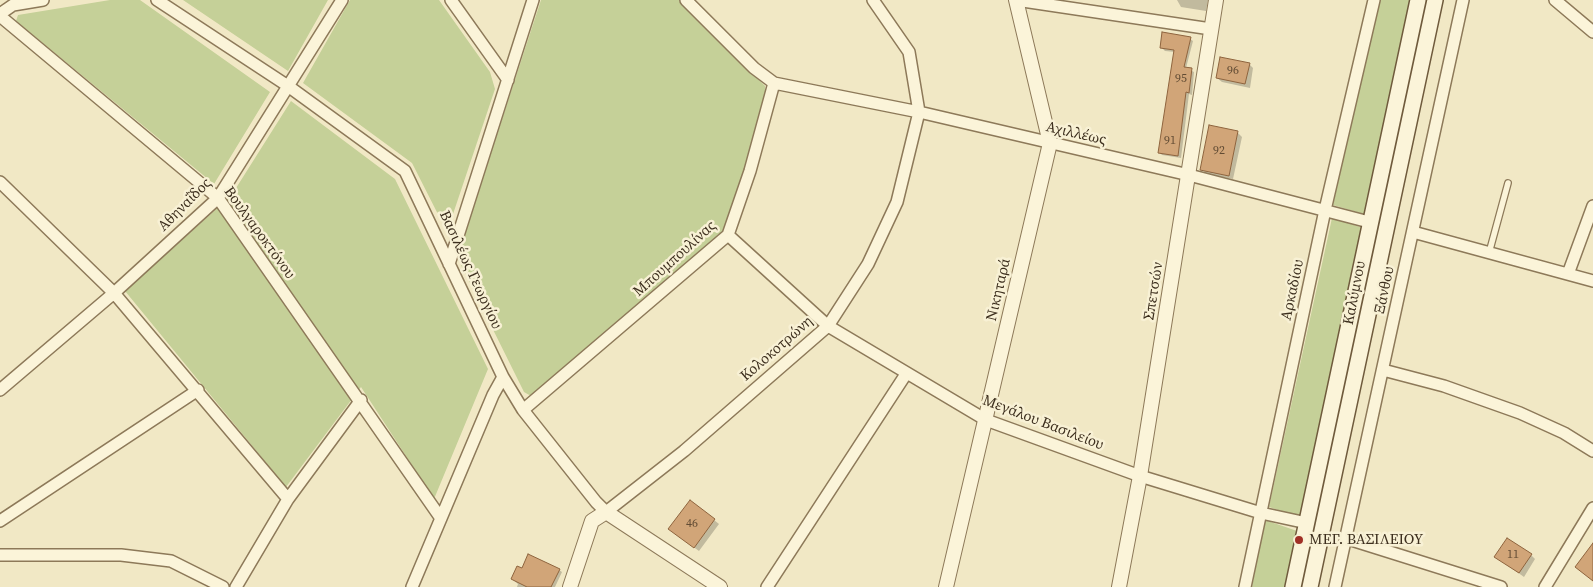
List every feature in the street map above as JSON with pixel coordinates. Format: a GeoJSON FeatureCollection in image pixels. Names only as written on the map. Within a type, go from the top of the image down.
{"type":"FeatureCollection","features":[{"type":"Feature","properties":{"kind":"main road","name":"Καλύμνου"},"geometry":{"type":"LineString","coordinates":[[1293,587],[1369,222],[1418,0]]}},
{"type":"Feature","properties":{"kind":"main road","name":"Καλύμνου"},"geometry":{"type":"LineString","coordinates":[[1310,587],[1435,0]]}},
{"type":"Feature","properties":{"kind":"street"},"geometry":{"type":"LineString","coordinates":[[0,15],[13,5],[43,0]]}},
{"type":"Feature","properties":{"kind":"street","name":"Βασιλέως Γεωργίου"},"geometry":{"type":"LineString","coordinates":[[158,0],[288,86],[406,171],[503,377],[523,410],[606,512],[720,587]]}},
{"type":"Feature","properties":{"kind":"street","name":"Αθηναΐδος"},"geometry":{"type":"LineString","coordinates":[[0,390],[114,293],[218,198],[342,0]]}},
{"type":"Feature","properties":{"kind":"street"},"geometry":{"type":"LineString","coordinates":[[451,0],[508,80]]}},
{"type":"Feature","properties":{"kind":"street"},"geometry":{"type":"LineString","coordinates":[[449,264],[534,0]]}},
{"type":"Feature","properties":{"kind":"street"},"geometry":{"type":"LineString","coordinates":[[686,0],[754,68],[774,82]]}},
{"type":"Feature","properties":{"kind":"street","name":"Κολοκοτρώνη"},"geometry":{"type":"LineString","coordinates":[[570,587],[592,521],[684,451],[828,326],[868,264],[897,202],[919,112],[909,52],[873,0]]}},
{"type":"Feature","properties":{"kind":"street"},"geometry":{"type":"LineString","coordinates":[[1016,0],[1211,30]]}},
{"type":"Feature","properties":{"kind":"street","name":"Νικηταρά"},"geometry":{"type":"LineString","coordinates":[[946,587],[1050,143],[1016,0]]}},
{"type":"Feature","properties":{"kind":"street","name":"Σπετσών"},"geometry":{"type":"LineString","coordinates":[[1119,587],[1140,476],[1190,175],[1216,0]]}},
{"type":"Feature","properties":{"kind":"street","name":"Αρκαδίου"},"geometry":{"type":"LineString","coordinates":[[1245,587],[1325,210],[1374,0]]}},
{"type":"Feature","properties":{"kind":"street","name":"Ξάνθου"},"geometry":{"type":"LineString","coordinates":[[1335,587],[1463,0]]}},
{"type":"Feature","properties":{"kind":"street"},"geometry":{"type":"LineString","coordinates":[[1555,0],[1593,32]]}},
{"type":"Feature","properties":{"kind":"street","name":"Βουλγαροκτόνου"},"geometry":{"type":"LineString","coordinates":[[0,15],[218,198],[361,400],[440,517]]}},
{"type":"Feature","properties":{"kind":"street","name":"Αχιλλέως"},"geometry":{"type":"LineString","coordinates":[[774,82],[919,112],[1190,175],[1369,222]]}},
{"type":"Feature","properties":{"kind":"street","name":"Μπουμπουλίνας"},"geometry":{"type":"LineString","coordinates":[[523,410],[728,235],[750,170],[774,82]]}},
{"type":"Feature","properties":{"kind":"street"},"geometry":{"type":"LineString","coordinates":[[0,182],[114,293],[198,390],[288,499]]}},
{"type":"Feature","properties":{"kind":"street"},"geometry":{"type":"LineString","coordinates":[[1568,274],[1593,206]]}},
{"type":"Feature","properties":{"kind":"street"},"geometry":{"type":"LineString","coordinates":[[1413,232],[1593,282]]}},
{"type":"Feature","properties":{"kind":"street","name":"Μεγάλου Βασιλείου"},"geometry":{"type":"LineString","coordinates":[[728,235],[828,326],[986,420],[1140,476],[1261,512],[1307,523]]}},
{"type":"Feature","properties":{"kind":"street"},"geometry":{"type":"LineString","coordinates":[[1383,370],[1444,386],[1520,413],[1564,433],[1593,451]]}},
{"type":"Feature","properties":{"kind":"street"},"geometry":{"type":"LineString","coordinates":[[766,587],[906,374]]}},
{"type":"Feature","properties":{"kind":"street"},"geometry":{"type":"LineString","coordinates":[[412,587],[492,395],[503,377]]}},
{"type":"Feature","properties":{"kind":"street"},"geometry":{"type":"LineString","coordinates":[[0,521],[198,390]]}},
{"type":"Feature","properties":{"kind":"street"},"geometry":{"type":"LineString","coordinates":[[236,587],[288,499],[361,400]]}},
{"type":"Feature","properties":{"kind":"street"},"geometry":{"type":"LineString","coordinates":[[1545,587],[1593,508]]}},
{"type":"Feature","properties":{"kind":"street"},"geometry":{"type":"LineString","coordinates":[[1345,538],[1500,587]]}},
{"type":"Feature","properties":{"kind":"street"},"geometry":{"type":"LineString","coordinates":[[0,555],[121,555],[171,561],[223,587]]}},
{"type":"Feature","properties":{"kind":"lane"},"geometry":{"type":"LineString","coordinates":[[1489,253],[1508,183]]}},
{"type":"Feature","properties":{"kind":"green space"},"geometry":{"type":"Polygon","coordinates":[[[110,0],[140,0],[270,92],[214,184],[16,21],[18,15],[110,0]]]}},
{"type":"Feature","properties":{"kind":"green space"},"geometry":{"type":"Polygon","coordinates":[[[183,0],[328,0],[288,71],[183,0]]]}},
{"type":"Feature","properties":{"kind":"green space"},"geometry":{"type":"Polygon","coordinates":[[[350,0],[439,0],[490,72],[495,89],[447,232],[412,163],[303,83],[350,0]]]}},
{"type":"Feature","properties":{"kind":"green space"},"geometry":{"type":"Polygon","coordinates":[[[541,0],[680,0],[765,86],[765,104],[724,231],[531,396],[524,392],[457,257],[541,0]]]}},
{"type":"Feature","properties":{"kind":"green space"},"geometry":{"type":"Polygon","coordinates":[[[1379,0],[1411,0],[1367,215],[1333,205],[1379,0]]]}},
{"type":"Feature","properties":{"kind":"green space"},"geometry":{"type":"Polygon","coordinates":[[[291,101],[395,179],[488,369],[434,499],[361,387],[286,487],[125,291],[231,196],[291,101]]]}},
{"type":"Feature","properties":{"kind":"green space"},"geometry":{"type":"Polygon","coordinates":[[[1332,218],[1363,228],[1303,518],[1269,507],[1332,218]]]}},
{"type":"Feature","properties":{"kind":"green space"},"geometry":{"type":"Polygon","coordinates":[[[1265,520],[1300,532],[1287,587],[1252,587],[1265,520]]]}},
{"type":"Feature","properties":{"kind":"building"},"geometry":{"type":"Polygon","coordinates":[[[1162,32],[1191,37],[1184,67],[1192,68],[1189,93],[1186,92],[1178,156],[1158,153],[1174,50],[1160,48],[1162,32]]]}},
{"type":"Feature","properties":{"kind":"building"},"geometry":{"type":"Polygon","coordinates":[[[1220,57],[1250,63],[1245,84],[1216,78],[1220,57]]]}},
{"type":"Feature","properties":{"kind":"building"},"geometry":{"type":"Polygon","coordinates":[[[1209,125],[1238,131],[1229,176],[1200,170],[1209,125]]]}},
{"type":"Feature","properties":{"kind":"building"},"geometry":{"type":"Polygon","coordinates":[[[690,500],[715,519],[694,548],[668,529],[690,500]]]}},
{"type":"Feature","properties":{"kind":"building"},"geometry":{"type":"Polygon","coordinates":[[[1507,538],[1532,554],[1519,573],[1494,557],[1507,538]]]}},
{"type":"Feature","properties":{"kind":"building"},"geometry":{"type":"Polygon","coordinates":[[[1593,543],[1593,581],[1575,567],[1593,543]]]}},
{"type":"Feature","properties":{"kind":"building"},"geometry":{"type":"Polygon","coordinates":[[[528,554],[560,569],[551,587],[527,587],[511,579],[517,566],[522,568],[528,554]]]}},
{"type":"Feature","properties":{"kind":"place","name":"ΜΕΓ. ΒΑΣΙΛΕΙΟΥ"},"geometry":{"type":"Point","coordinates":[1299,540]}}]}
